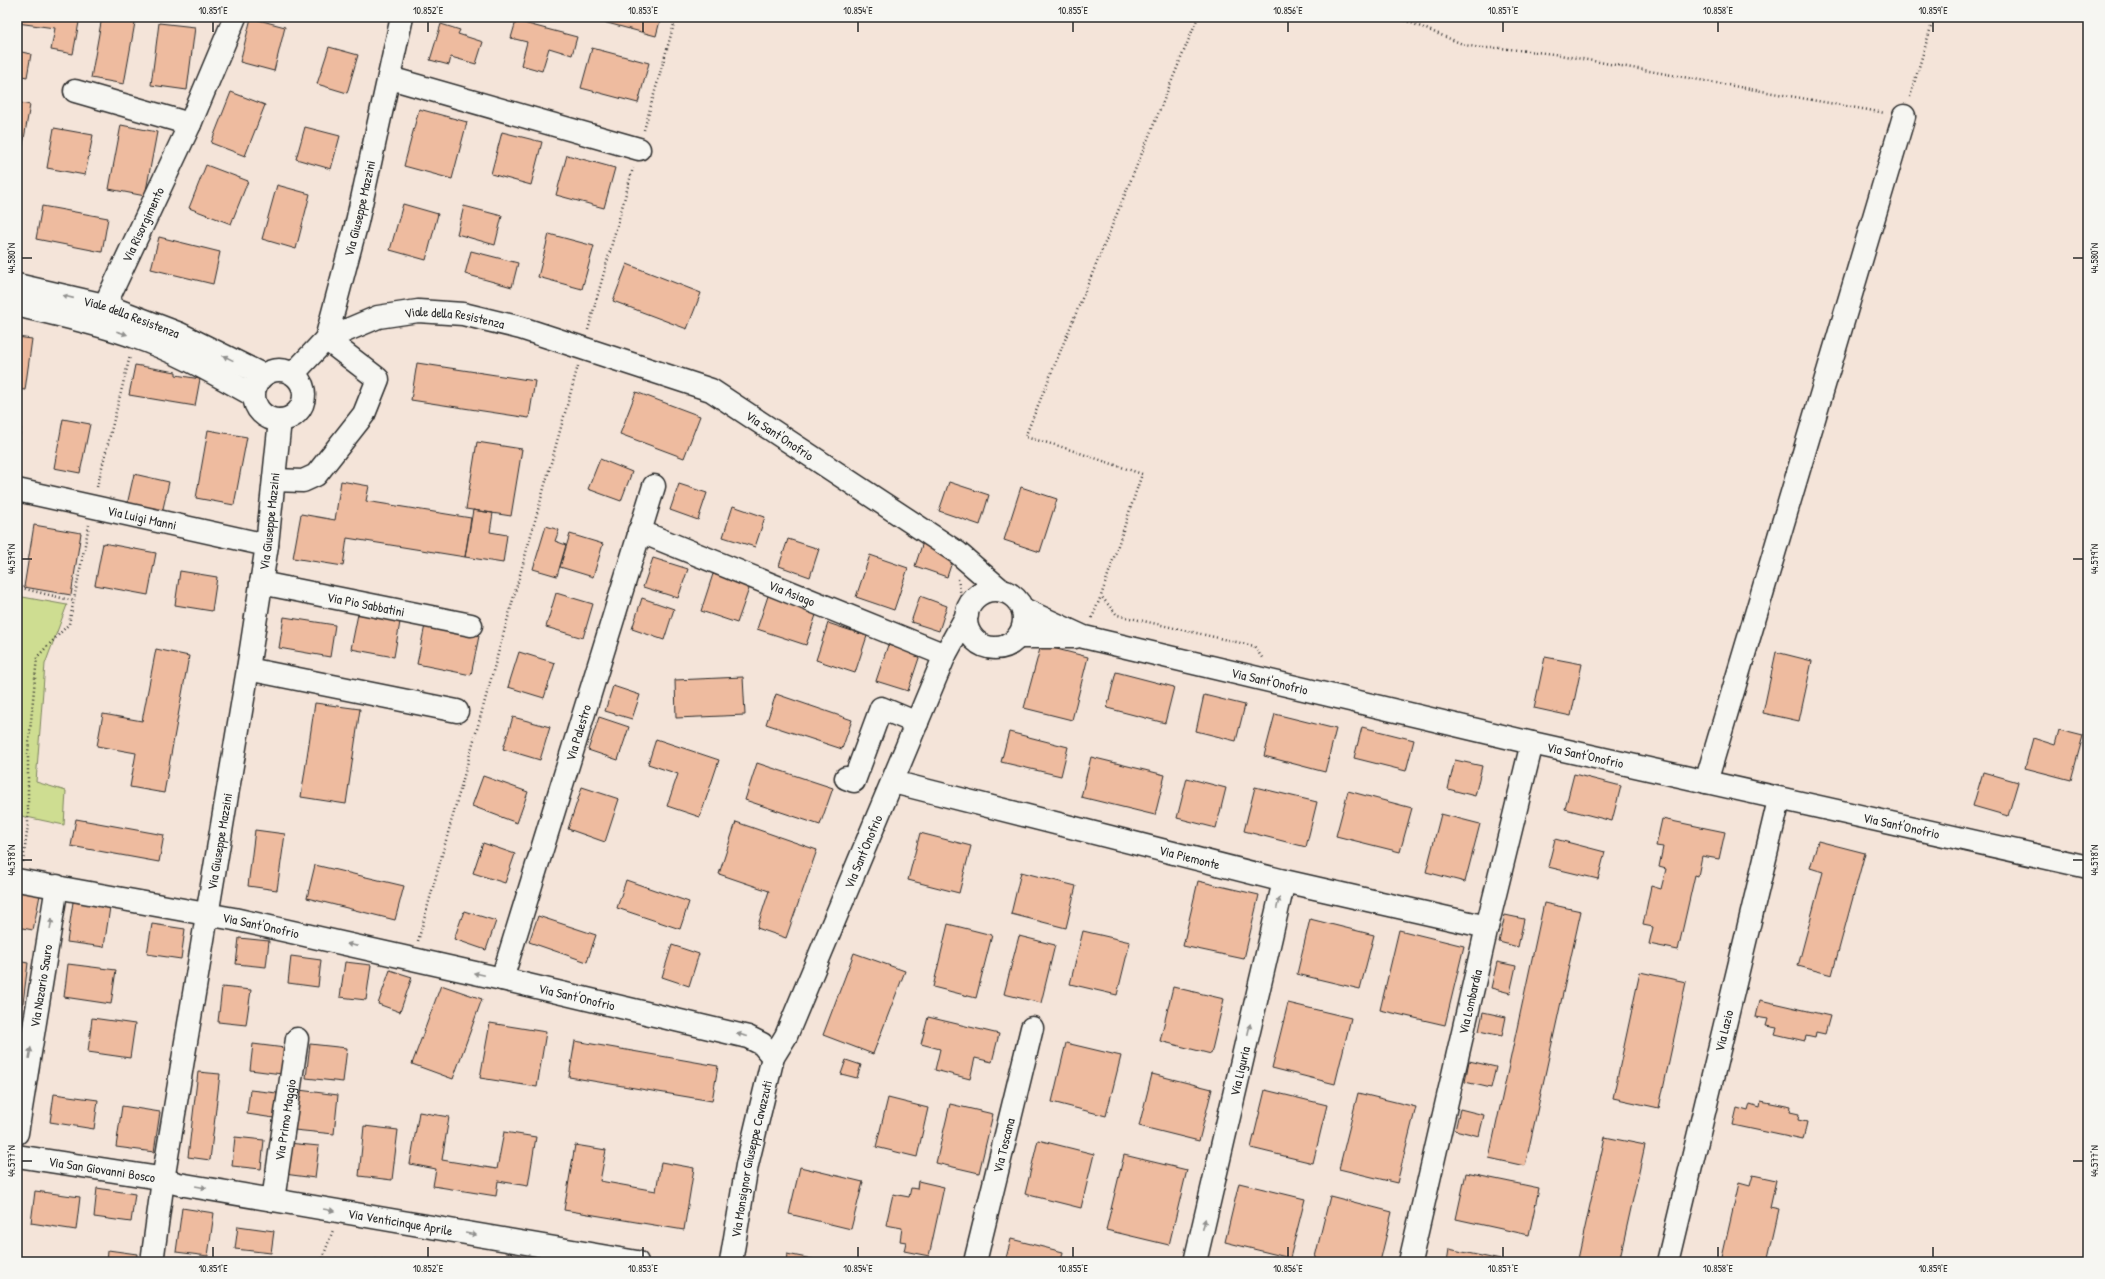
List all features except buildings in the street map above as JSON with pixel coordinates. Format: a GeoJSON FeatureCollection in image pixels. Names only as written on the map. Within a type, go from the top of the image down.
{"type":"FeatureCollection","features":[{"type":"Feature","properties":{"kind":"street","name":"Via Risorgimento"},"geometry":{"type":"LineString","coordinates":[[100,315],[190,124],[235,17]]}},
{"type":"Feature","properties":{"kind":"street","name":"Via Giuseppe Mazzini"},"geometry":{"type":"LineString","coordinates":[[293,374],[326,339],[357,222],[390,78],[402,17]]}},
{"type":"Feature","properties":{"kind":"street"},"geometry":{"type":"LineString","coordinates":[[390,78],[639,149]]}},
{"type":"Feature","properties":{"kind":"street"},"geometry":{"type":"LineString","coordinates":[[75,91],[190,124]]}},
{"type":"Feature","properties":{"kind":"street"},"geometry":{"type":"LineString","coordinates":[[1706,782],[1904,116]]}},
{"type":"Feature","properties":{"kind":"street","name":"Viale della Resistenza"},"geometry":{"type":"LineString","coordinates":[[17,285],[100,315],[136,337],[172,352],[253,395]]}},
{"type":"Feature","properties":{"kind":"street","name":"Viale della Resistenza"},"geometry":{"type":"LineString","coordinates":[[17,305],[100,315],[180,334],[263,375]]}},
{"type":"Feature","properties":{"kind":"street","name":"Viale della Resistenza"},"geometry":{"type":"LineString","coordinates":[[326,339],[378,317],[418,311],[470,316],[521,328],[582,354]]}},
{"type":"Feature","properties":{"kind":"street"},"geometry":{"type":"LineString","coordinates":[[274,480],[303,481],[316,475],[364,414],[378,379],[326,339]]}},
{"type":"Feature","properties":{"kind":"street","name":"Via Sant'Onofrio"},"geometry":{"type":"LineString","coordinates":[[582,354],[711,390],[961,556],[1002,591],[1018,601],[1022,609],[1084,637],[1779,800],[2088,867]]}},
{"type":"Feature","properties":{"kind":"street"},"geometry":{"type":"LineString","coordinates":[[278,369],[293,374],[303,387],[303,402],[294,414],[280,420],[266,417],[261,413],[254,401],[253,395],[258,380],[263,375],[278,369]]}},
{"type":"Feature","properties":{"kind":"street","name":"Via Giuseppe Mazzini"},"geometry":{"type":"LineString","coordinates":[[152,1262],[163,1180],[208,914],[267,545],[280,420]]}},
{"type":"Feature","properties":{"kind":"street","name":"Via Palestro"},"geometry":{"type":"LineString","coordinates":[[502,978],[654,486]]}},
{"type":"Feature","properties":{"kind":"street","name":"Via Luigi Manni"},"geometry":{"type":"LineString","coordinates":[[17,490],[267,545]]}},
{"type":"Feature","properties":{"kind":"street","name":"Via Asiago"},"geometry":{"type":"LineString","coordinates":[[639,531],[945,655]]}},
{"type":"Feature","properties":{"kind":"street"},"geometry":{"type":"LineString","coordinates":[[961,556],[971,607],[967,625],[970,634],[976,641],[994,648],[1003,647],[1012,643],[1023,628],[1022,609]]}},
{"type":"Feature","properties":{"kind":"street","name":"Via Pio Sabbatini"},"geometry":{"type":"LineString","coordinates":[[261,583],[471,625]]}},
{"type":"Feature","properties":{"kind":"street"},"geometry":{"type":"LineString","coordinates":[[971,607],[983,593],[992,590],[1002,591]]}},
{"type":"Feature","properties":{"kind":"street","name":"Via Sant'Onofrio"},"geometry":{"type":"LineString","coordinates":[[19,880],[208,914],[502,978],[748,1037],[762,1044],[773,1057],[786,1036],[945,655],[971,607]]}},
{"type":"Feature","properties":{"kind":"street","name":"Via Sant'Onofrio"},"geometry":{"type":"LineString","coordinates":[[1018,636],[1084,637]]}},
{"type":"Feature","properties":{"kind":"street"},"geometry":{"type":"LineString","coordinates":[[945,655],[976,641]]}},
{"type":"Feature","properties":{"kind":"street"},"geometry":{"type":"LineString","coordinates":[[248,669],[457,711]]}},
{"type":"Feature","properties":{"kind":"street"},"geometry":{"type":"LineString","coordinates":[[846,778],[854,781],[881,708],[917,723]]}},
{"type":"Feature","properties":{"kind":"street","name":"Via Lombardia"},"geometry":{"type":"LineString","coordinates":[[1410,1262],[1487,927],[1532,743]]}},
{"type":"Feature","properties":{"kind":"street","name":"Via Piemonte"},"geometry":{"type":"LineString","coordinates":[[893,782],[1284,881],[1487,927]]}},
{"type":"Feature","properties":{"kind":"street","name":"Via Lazio"},"geometry":{"type":"LineString","coordinates":[[1668,1262],[1779,800]]}},
{"type":"Feature","properties":{"kind":"street","name":"Via Liguria"},"geometry":{"type":"LineString","coordinates":[[1195,1262],[1284,881]]}},
{"type":"Feature","properties":{"kind":"street","name":"Via Nazario Sauro"},"geometry":{"type":"LineString","coordinates":[[17,1133],[58,886]]}},
{"type":"Feature","properties":{"kind":"street","name":"Via Toscana"},"geometry":{"type":"LineString","coordinates":[[975,1262],[1032,1028]]}},
{"type":"Feature","properties":{"kind":"street","name":"Via Primo Maggio"},"geometry":{"type":"LineString","coordinates":[[273,1200],[296,1039]]}},
{"type":"Feature","properties":{"kind":"street","name":"Via Monsignor Giuseppe Cavazzuti"},"geometry":{"type":"LineString","coordinates":[[731,1262],[747,1165],[773,1057]]}},
{"type":"Feature","properties":{"kind":"street","name":"Via San Giovanni Bosco"},"geometry":{"type":"LineString","coordinates":[[17,1156],[163,1180]]}},
{"type":"Feature","properties":{"kind":"street","name":"Via Venticinque Aprile"},"geometry":{"type":"LineString","coordinates":[[163,1180],[637,1262]]}},
{"type":"Feature","properties":{"kind":"path"},"geometry":{"type":"LineString","coordinates":[[416,948],[676,17]]}},
{"type":"Feature","properties":{"kind":"path"},"geometry":{"type":"LineString","coordinates":[[1093,616],[1142,474],[1060,446],[1025,437],[1198,17]]}},
{"type":"Feature","properties":{"kind":"path"},"geometry":{"type":"LineString","coordinates":[[1397,17],[1465,45],[1481,48],[1500,48],[1554,54],[1904,116],[1934,17]]}},
{"type":"Feature","properties":{"kind":"path"},"geometry":{"type":"LineString","coordinates":[[19,880],[28,824],[28,753],[37,657],[69,624],[92,507],[136,337]]}},
{"type":"Feature","properties":{"kind":"path"},"geometry":{"type":"LineString","coordinates":[[17,587],[74,601]]}},
{"type":"Feature","properties":{"kind":"path"},"geometry":{"type":"LineString","coordinates":[[1101,596],[1117,615],[1254,646],[1280,684]]}},
{"type":"Feature","properties":{"kind":"path"},"geometry":{"type":"LineString","coordinates":[[321,1262],[334,1227]]}},
{"type":"Feature","properties":{"kind":"green space"},"geometry":{"type":"Polygon","coordinates":[[[17,596],[67,605],[45,664],[36,782],[66,791],[64,825],[17,815],[17,596]]]}}]}
